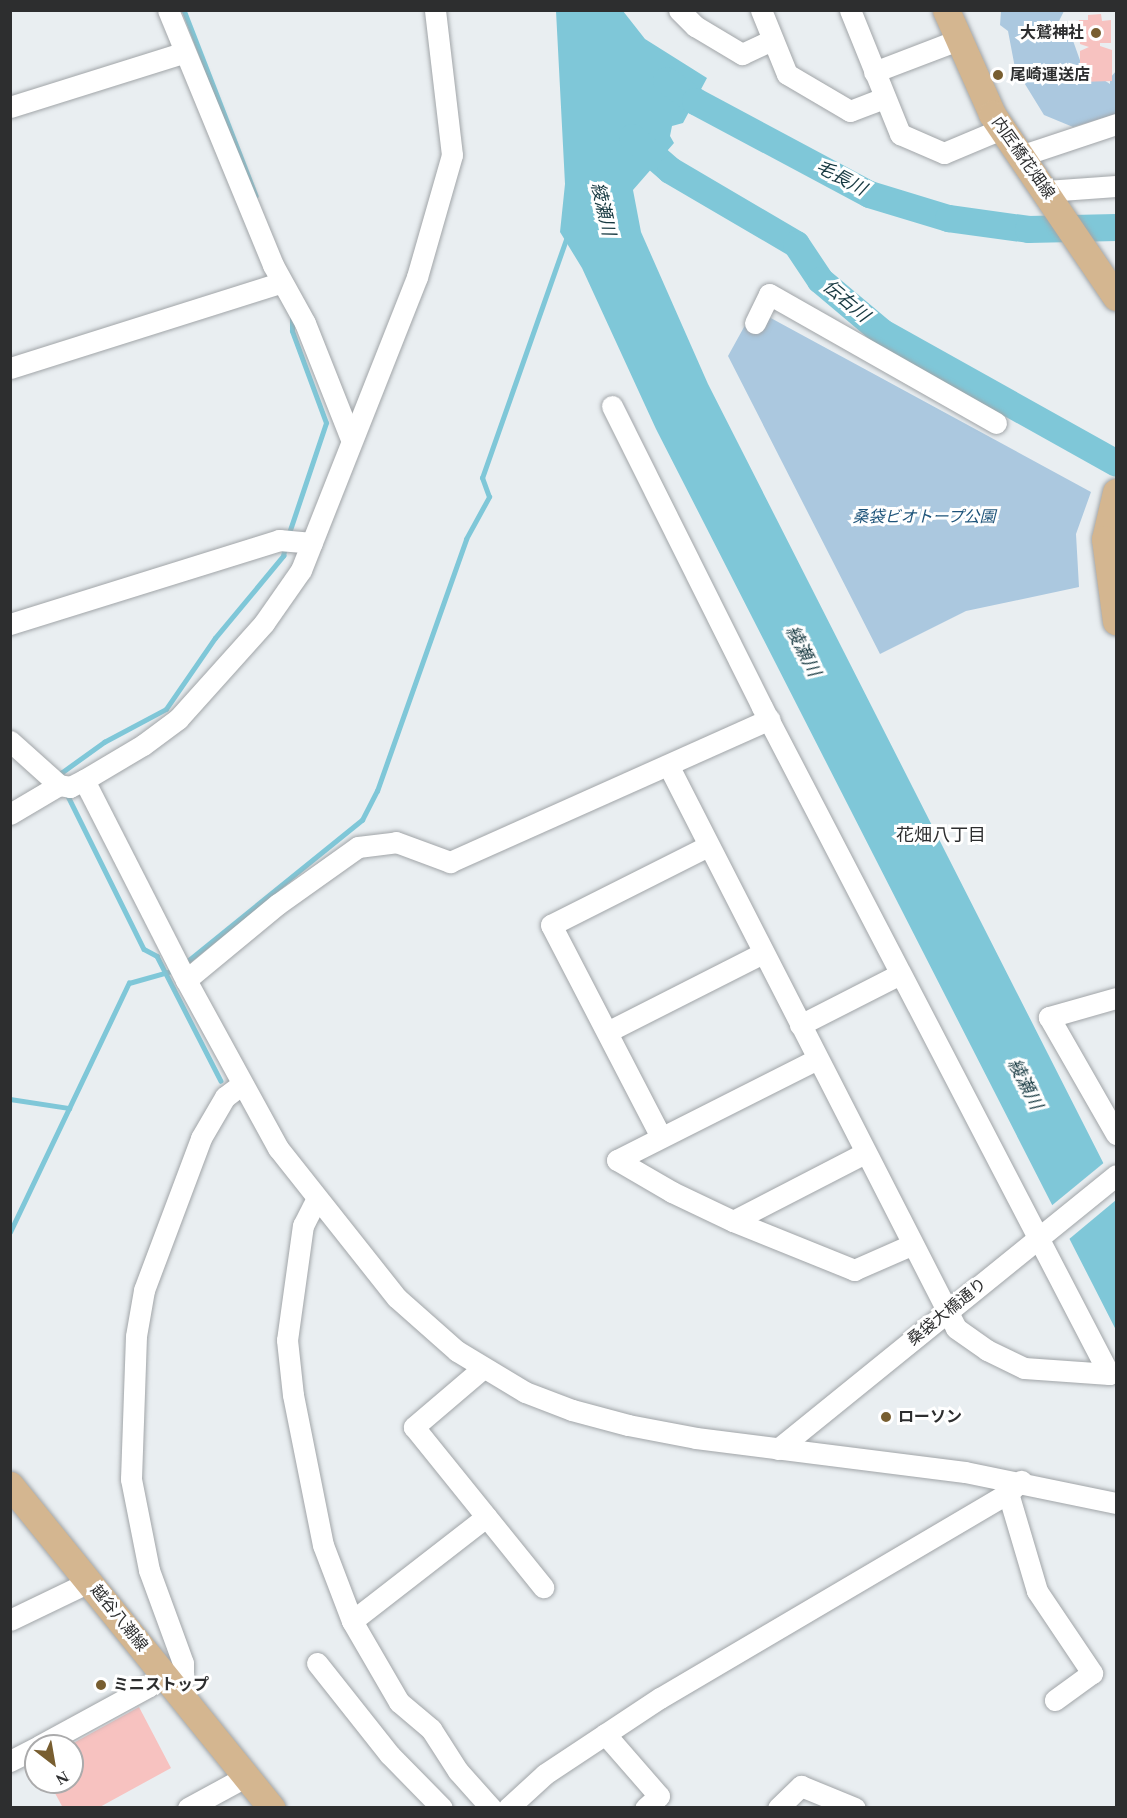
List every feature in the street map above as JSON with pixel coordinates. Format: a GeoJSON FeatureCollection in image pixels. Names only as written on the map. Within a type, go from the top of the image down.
{"type":"FeatureCollection","features":[{"type":"Feature","properties":{"kind":"main road","name":"内匠橋花畑線"},"geometry":{"type":"LineString","coordinates":[[946,10],[1001,129],[1104,269],[1116,297]]}},
{"type":"Feature","properties":{"kind":"main road"},"geometry":{"type":"LineString","coordinates":[[1116,497],[1105,539],[1116,621]]}},
{"type":"Feature","properties":{"kind":"main road","name":"越谷八潮線"},"geometry":{"type":"LineString","coordinates":[[10,1485],[272,1808]]}},
{"type":"Feature","properties":{"kind":"street"},"geometry":{"type":"LineString","coordinates":[[168,10],[280,283],[305,324],[351,439]]}},
{"type":"Feature","properties":{"kind":"street"},"geometry":{"type":"LineString","coordinates":[[10,741],[58,785],[70,787],[84,780],[143,745],[178,719],[264,623],[301,570],[421,267],[453,155],[435,10]]}},
{"type":"Feature","properties":{"kind":"street"},"geometry":{"type":"LineString","coordinates":[[679,10],[695,26],[742,54],[772,40]]}},
{"type":"Feature","properties":{"kind":"street"},"geometry":{"type":"LineString","coordinates":[[761,10],[787,74],[850,111],[885,98]]}},
{"type":"Feature","properties":{"kind":"street"},"geometry":{"type":"LineString","coordinates":[[850,10],[900,134],[944,153],[1001,129]]}},
{"type":"Feature","properties":{"kind":"street"},"geometry":{"type":"LineString","coordinates":[[874,72],[958,40]]}},
{"type":"Feature","properties":{"kind":"street"},"geometry":{"type":"LineString","coordinates":[[10,107],[186,52]]}},
{"type":"Feature","properties":{"kind":"street"},"geometry":{"type":"LineString","coordinates":[[1020,156],[1116,124]]}},
{"type":"Feature","properties":{"kind":"street"},"geometry":{"type":"LineString","coordinates":[[1050,196],[1116,186]]}},
{"type":"Feature","properties":{"kind":"street"},"geometry":{"type":"LineString","coordinates":[[10,368],[280,283]]}},
{"type":"Feature","properties":{"kind":"street"},"geometry":{"type":"LineString","coordinates":[[755,323],[769,294],[996,423]]}},
{"type":"Feature","properties":{"kind":"street"},"geometry":{"type":"LineString","coordinates":[[612,406],[900,974],[1042,1235],[1109,1374],[1024,1368],[987,1350],[956,1328],[911,1245],[668,765]]}},
{"type":"Feature","properties":{"kind":"street"},"geometry":{"type":"LineString","coordinates":[[10,624],[279,540],[312,543]]}},
{"type":"Feature","properties":{"kind":"street"},"geometry":{"type":"LineString","coordinates":[[186,980],[278,904],[358,847],[396,842],[450,862],[769,719]]}},
{"type":"Feature","properties":{"kind":"street"},"geometry":{"type":"LineString","coordinates":[[84,780],[186,980],[278,1148],[316,1200],[397,1298],[429,1330],[483,1368],[525,1392],[572,1410],[684,1436],[1116,1503]]}},
{"type":"Feature","properties":{"kind":"street"},"geometry":{"type":"LineString","coordinates":[[10,814],[58,785]]}},
{"type":"Feature","properties":{"kind":"street"},"geometry":{"type":"LineString","coordinates":[[662,1137],[551,925],[708,846]]}},
{"type":"Feature","properties":{"kind":"street"},"geometry":{"type":"LineString","coordinates":[[607,1032],[763,953]]}},
{"type":"Feature","properties":{"kind":"street"},"geometry":{"type":"LineString","coordinates":[[800,1025],[900,974]]}},
{"type":"Feature","properties":{"kind":"street"},"geometry":{"type":"LineString","coordinates":[[1116,998],[1049,1017],[1116,1134]]}},
{"type":"Feature","properties":{"kind":"street"},"geometry":{"type":"LineString","coordinates":[[817,1059],[617,1160],[672,1192],[733,1221],[854,1270],[911,1245]]}},
{"type":"Feature","properties":{"kind":"street"},"geometry":{"type":"LineString","coordinates":[[62,1734],[149,1686],[183,1673],[183,1664],[149,1570],[131,1479],[136,1336],[144,1290],[204,1131],[225,1096],[241,1084]]}},
{"type":"Feature","properties":{"kind":"street"},"geometry":{"type":"LineString","coordinates":[[733,1221],[865,1153]]}},
{"type":"Feature","properties":{"kind":"street","name":"桑袋大橋通り"},"geometry":{"type":"LineString","coordinates":[[778,1449],[1116,1176]]}},
{"type":"Feature","properties":{"kind":"street"},"geometry":{"type":"LineString","coordinates":[[316,1200],[303,1225],[287,1340],[293,1395],[324,1545],[352,1621],[399,1702],[431,1729],[458,1771],[490,1808]]}},
{"type":"Feature","properties":{"kind":"street"},"geometry":{"type":"LineString","coordinates":[[483,1368],[414,1427],[543,1587]]}},
{"type":"Feature","properties":{"kind":"street"},"geometry":{"type":"LineString","coordinates":[[1015,1487],[1037,1591],[1092,1673],[1055,1700]]}},
{"type":"Feature","properties":{"kind":"street"},"geometry":{"type":"LineString","coordinates":[[508,1808],[545,1774],[605,1734],[1015,1487]]}},
{"type":"Feature","properties":{"kind":"street"},"geometry":{"type":"LineString","coordinates":[[352,1621],[486,1517]]}},
{"type":"Feature","properties":{"kind":"street"},"geometry":{"type":"LineString","coordinates":[[10,1620],[89,1582]]}},
{"type":"Feature","properties":{"kind":"street"},"geometry":{"type":"LineString","coordinates":[[317,1663],[390,1755],[442,1808]]}},
{"type":"Feature","properties":{"kind":"street"},"geometry":{"type":"LineString","coordinates":[[605,1734],[659,1796],[645,1808]]}},
{"type":"Feature","properties":{"kind":"street"},"geometry":{"type":"LineString","coordinates":[[10,1761],[24,1754]]}},
{"type":"Feature","properties":{"kind":"street"},"geometry":{"type":"LineString","coordinates":[[189,1808],[247,1776]]}},
{"type":"Feature","properties":{"kind":"street"},"geometry":{"type":"LineString","coordinates":[[778,1808],[801,1786],[855,1808]]}},
{"type":"Feature","properties":{"kind":"green space"},"geometry":{"type":"Polygon","coordinates":[[[1001,11],[1064,11],[1059,21],[1071,35],[1082,66],[1110,84],[1110,78],[1116,71],[1116,114],[1073,127],[1044,115],[1015,68],[1008,31],[1000,25],[1001,11]]]}},
{"type":"Feature","properties":{"kind":"green space","name":"桑袋ビオトープ公園"},"geometry":{"type":"Polygon","coordinates":[[[754,309],[1091,492],[1076,534],[1079,587],[966,611],[880,654],[728,356],[754,309]]]}},
{"type":"Feature","properties":{"kind":"water","name":"綾瀬川"},"geometry":{"type":"Polygon","coordinates":[[[556,11],[623,11],[645,39],[707,78],[683,123],[672,126],[670,136],[674,143],[633,190],[641,232],[708,384],[1116,1188],[1116,1330],[656,429],[582,268],[560,232],[565,184],[556,11]]]}},
{"type":"Feature","properties":{"kind":"pier"},"geometry":{"type":"Polygon","coordinates":[[[1106,1161],[1116,1181],[1116,1200],[1068,1240],[1050,1207],[1106,1161]]]}},
{"type":"Feature","properties":{"kind":"building"},"geometry":{"type":"Polygon","coordinates":[[[1101,14],[1102,21],[1111,20],[1111,43],[1100,43],[1100,46],[1112,50],[1112,81],[1080,82],[1080,51],[1089,47],[1080,44],[1079,20],[1088,20],[1088,15],[1101,14]]]}},
{"type":"Feature","properties":{"kind":"building"},"geometry":{"type":"Polygon","coordinates":[[[139,1707],[171,1768],[98,1808],[63,1808],[55,1794],[84,1794],[84,1737],[139,1707]]]}},
{"type":"Feature","properties":{"kind":"waterway"},"geometry":{"type":"LineString","coordinates":[[184,10],[256,196]]}},
{"type":"Feature","properties":{"kind":"waterway","name":"毛長川"},"geometry":{"type":"LineString","coordinates":[[666,80],[695,101],[869,194],[948,218],[1028,229],[1116,227]]}},
{"type":"Feature","properties":{"kind":"waterway","name":"伝右川"},"geometry":{"type":"LineString","coordinates":[[632,137],[670,170],[796,244],[820,280],[882,332],[1116,463]]}},
{"type":"Feature","properties":{"kind":"waterway"},"geometry":{"type":"LineString","coordinates":[[184,964],[362,820],[377,791],[466,539],[489,497],[482,478],[566,239]]}},
{"type":"Feature","properties":{"kind":"waterway"},"geometry":{"type":"LineString","coordinates":[[288,536],[326,423],[292,331],[292,317]]}},
{"type":"Feature","properties":{"kind":"waterway"},"geometry":{"type":"LineString","coordinates":[[62,778],[61,773],[104,742],[166,709],[215,638],[283,556],[285,547]]}},
{"type":"Feature","properties":{"kind":"waterway"},"geometry":{"type":"LineString","coordinates":[[66,792],[144,949],[157,956],[221,1081]]}},
{"type":"Feature","properties":{"kind":"waterway"},"geometry":{"type":"LineString","coordinates":[[10,1232],[129,983],[175,970]]}},
{"type":"Feature","properties":{"kind":"waterway"},"geometry":{"type":"LineString","coordinates":[[10,1099],[69,1108]]}},
{"type":"Feature","properties":{"kind":"place","name":"大鷲神社"},"geometry":{"type":"Point","coordinates":[1096,33]}},
{"type":"Feature","properties":{"kind":"place","name":"尾崎運送店"},"geometry":{"type":"Point","coordinates":[998,75]}},
{"type":"Feature","properties":{"kind":"place","name":"ローソン"},"geometry":{"type":"Point","coordinates":[886,1417]}},
{"type":"Feature","properties":{"kind":"place","name":"ミニストップ"},"geometry":{"type":"Point","coordinates":[101,1685]}},
{"type":"Feature","properties":{"kind":"district","name":"花畑八丁目"},"geometry":{"type":"Point","coordinates":[941,835]}}]}
